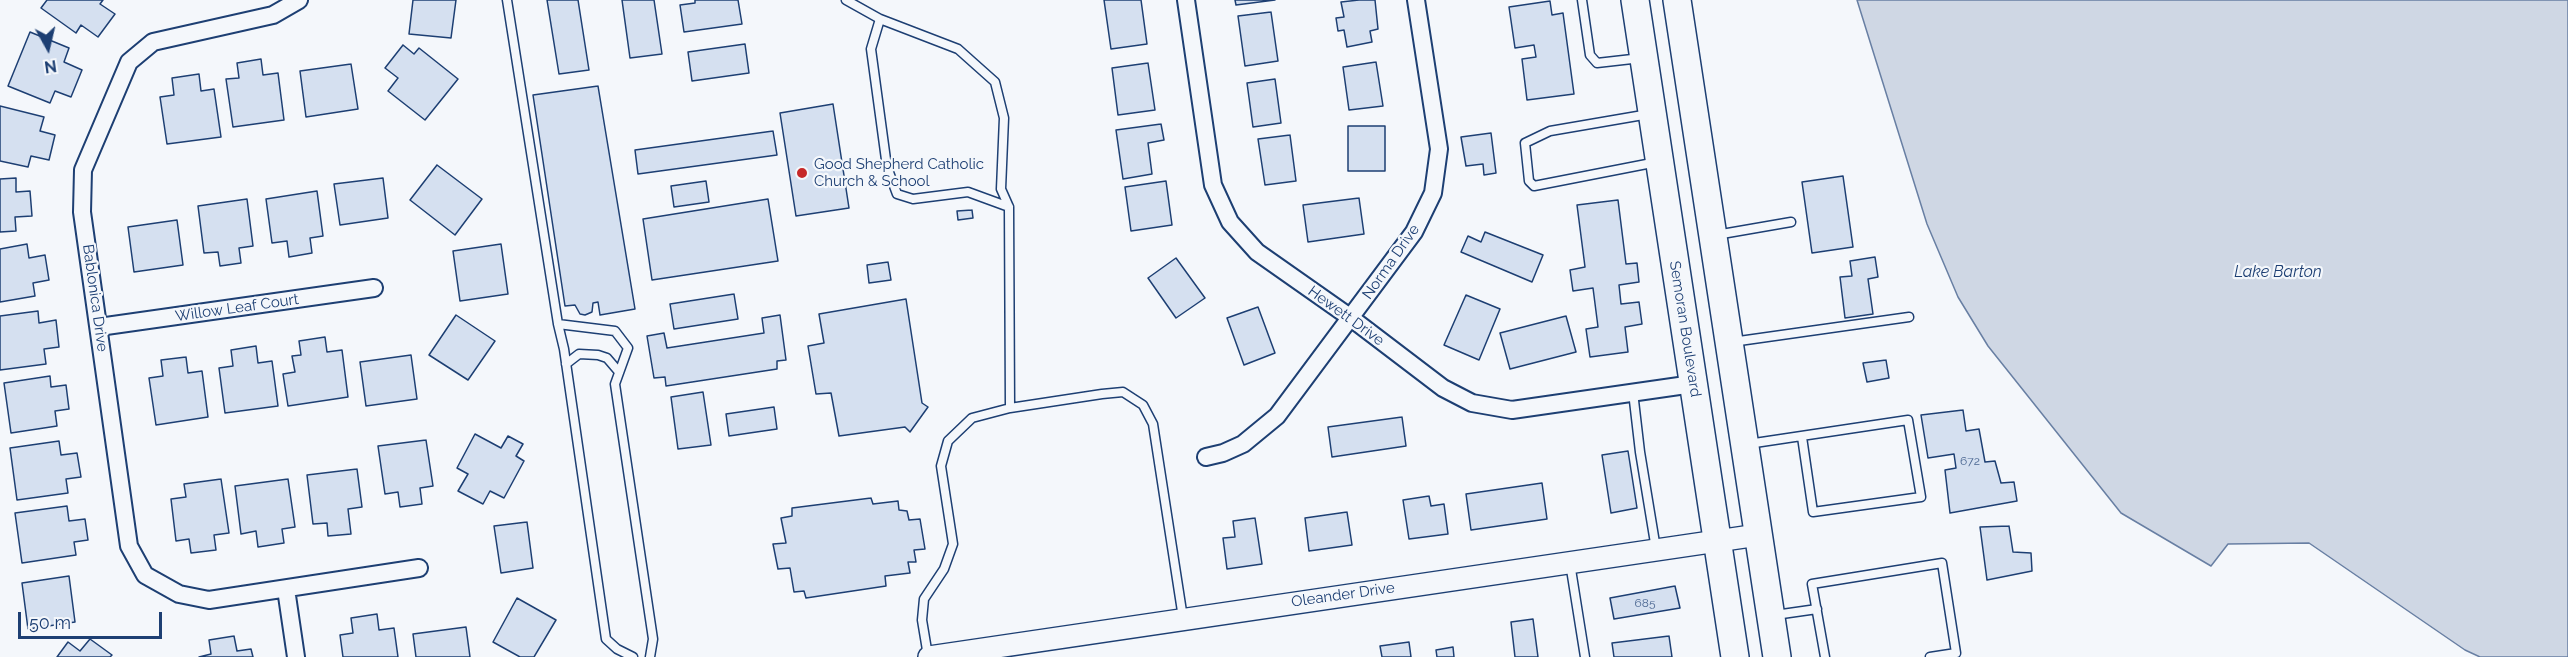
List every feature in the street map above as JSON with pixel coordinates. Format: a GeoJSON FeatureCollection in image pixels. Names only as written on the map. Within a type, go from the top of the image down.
{"type":"FeatureCollection","features":[{"type":"Feature","properties":{"kind":"main road","name":"Semoran Boulevard"},"geometry":{"type":"LineString","coordinates":[[1635,0],[1735,657]]}},
{"type":"Feature","properties":{"kind":"main road"},"geometry":{"type":"LineString","coordinates":[[1677,0],[1777,657]]}},
{"type":"Feature","properties":{"kind":"street","name":"Bablonica Drive"},"geometry":{"type":"LineString","coordinates":[[299,0],[273,15],[153,42],[129,62],[84,170],[82,212],[129,546],[145,575],[179,594],[209,600],[419,568]]}},
{"type":"Feature","properties":{"kind":"street","name":"Hewett Drive"},"geometry":{"type":"LineString","coordinates":[[1186,0],[1213,185],[1230,222],[1257,252],[1351,318],[1443,388],[1472,403],[1512,410],[1693,384]]}},
{"type":"Feature","properties":{"kind":"street","name":"Norma Drive"},"geometry":{"type":"LineString","coordinates":[[1206,457],[1223,453],[1243,444],[1277,416],[1414,232],[1433,193],[1439,149],[1416,0]]}},
{"type":"Feature","properties":{"kind":"street","name":"Willow Leaf Court"},"geometry":{"type":"LineString","coordinates":[[99,327],[374,288]]}},
{"type":"Feature","properties":{"kind":"street","name":"Oleander Drive"},"geometry":{"type":"LineString","coordinates":[[928,657],[1758,535]]}},
{"type":"Feature","properties":{"kind":"street"},"geometry":{"type":"LineString","coordinates":[[286,589],[296,657]]}},
{"type":"Feature","properties":{"kind":"lane"},"geometry":{"type":"LineString","coordinates":[[507,0],[566,364],[606,639],[617,649],[633,657]]}},
{"type":"Feature","properties":{"kind":"lane"},"geometry":{"type":"LineString","coordinates":[[846,0],[880,19],[958,49],[995,82],[1004,118],[1001,189],[1009,207],[1010,408]]}},
{"type":"Feature","properties":{"kind":"lane"},"geometry":{"type":"LineString","coordinates":[[1582,0],[1590,55],[1597,63],[1644,57]]}},
{"type":"Feature","properties":{"kind":"lane"},"geometry":{"type":"LineString","coordinates":[[880,19],[871,49],[888,167],[897,194],[913,199],[968,192],[1009,207]]}},
{"type":"Feature","properties":{"kind":"lane"},"geometry":{"type":"LineString","coordinates":[[1652,114],[1550,131],[1525,142],[1529,181],[1534,186],[1659,161]]}},
{"type":"Feature","properties":{"kind":"lane"},"geometry":{"type":"LineString","coordinates":[[1713,235],[1791,222]]}},
{"type":"Feature","properties":{"kind":"lane"},"geometry":{"type":"LineString","coordinates":[[1729,342],[1909,317]]}},
{"type":"Feature","properties":{"kind":"lane"},"geometry":{"type":"LineString","coordinates":[[558,324],[615,331],[628,348],[625,363],[615,384],[653,639],[650,657]]}},
{"type":"Feature","properties":{"kind":"lane"},"geometry":{"type":"LineString","coordinates":[[566,364],[579,354],[598,355],[607,358],[619,372]]}},
{"type":"Feature","properties":{"kind":"lane"},"geometry":{"type":"LineString","coordinates":[[928,657],[922,620],[924,599],[944,570],[953,543],[941,466],[948,441],[972,418],[1010,408],[1123,392],[1143,405],[1153,424],[1183,618]]}},
{"type":"Feature","properties":{"kind":"lane"},"geometry":{"type":"LineString","coordinates":[[1633,393],[1656,550]]}},
{"type":"Feature","properties":{"kind":"lane"},"geometry":{"type":"LineString","coordinates":[[1744,444],[1908,420],[1921,497],[1814,512],[1802,437]]}},
{"type":"Feature","properties":{"kind":"lane"},"geometry":{"type":"LineString","coordinates":[[1570,562],[1585,657]]}},
{"type":"Feature","properties":{"kind":"lane"},"geometry":{"type":"LineString","coordinates":[[1825,657],[1812,584],[1942,563],[1956,653],[1930,657]]}},
{"type":"Feature","properties":{"kind":"lane"},"geometry":{"type":"LineString","coordinates":[[1770,616],[1816,609]]}},
{"type":"Feature","properties":{"kind":"water","name":"Lake Barton"},"geometry":{"type":"Polygon","coordinates":[[[1857,0],[2568,0],[2568,657],[2480,657],[2465,650],[2309,543],[2228,544],[2211,566],[2121,513],[1988,346],[1958,297],[1927,224],[1857,0]]]}},
{"type":"Feature","properties":{"kind":"building"},"geometry":{"type":"Polygon","coordinates":[[[47,0],[103,0],[100,4],[115,14],[98,37],[81,25],[76,33],[41,8],[47,0]]]}},
{"type":"Feature","properties":{"kind":"building"},"geometry":{"type":"Polygon","coordinates":[[[413,0],[456,0],[451,38],[409,34],[413,0]]]}},
{"type":"Feature","properties":{"kind":"building"},"geometry":{"type":"Polygon","coordinates":[[[547,0],[578,0],[589,70],[559,74],[547,0]]]}},
{"type":"Feature","properties":{"kind":"building"},"geometry":{"type":"Polygon","coordinates":[[[622,0],[654,0],[662,54],[630,58],[622,0]]]}},
{"type":"Feature","properties":{"kind":"building"},"geometry":{"type":"Polygon","coordinates":[[[695,0],[738,0],[742,24],[684,32],[680,5],[695,3],[695,0]]]}},
{"type":"Feature","properties":{"kind":"building"},"geometry":{"type":"Polygon","coordinates":[[[1104,0],[1141,0],[1147,44],[1111,49],[1104,0]]]}},
{"type":"Feature","properties":{"kind":"building"},"geometry":{"type":"Polygon","coordinates":[[[1235,0],[1275,0],[1236,5],[1235,0]]]}},
{"type":"Feature","properties":{"kind":"building"},"geometry":{"type":"Polygon","coordinates":[[[1375,0],[1378,29],[1370,31],[1372,42],[1347,47],[1344,30],[1338,31],[1336,18],[1344,17],[1341,2],[1375,0]]]}},
{"type":"Feature","properties":{"kind":"building"},"geometry":{"type":"Polygon","coordinates":[[[1550,1],[1552,15],[1563,13],[1574,94],[1527,100],[1522,59],[1536,57],[1534,45],[1515,48],[1509,7],[1550,1]]]}},
{"type":"Feature","properties":{"kind":"building"},"geometry":{"type":"Polygon","coordinates":[[[1271,12],[1278,61],[1245,66],[1238,16],[1271,12]]]}},
{"type":"Feature","properties":{"kind":"building"},"geometry":{"type":"Polygon","coordinates":[[[30,32],[69,48],[64,62],[82,70],[71,97],[55,91],[50,103],[8,86],[30,32]]]}},
{"type":"Feature","properties":{"kind":"building"},"geometry":{"type":"Polygon","coordinates":[[[745,44],[749,73],[692,81],[688,52],[745,44]]]}},
{"type":"Feature","properties":{"kind":"building"},"geometry":{"type":"Polygon","coordinates":[[[403,45],[414,54],[419,48],[458,79],[425,120],[388,91],[398,78],[385,68],[403,45]]]}},
{"type":"Feature","properties":{"kind":"building"},"geometry":{"type":"Polygon","coordinates":[[[261,59],[263,75],[278,73],[284,120],[233,127],[226,79],[239,78],[237,63],[261,59]]]}},
{"type":"Feature","properties":{"kind":"building"},"geometry":{"type":"Polygon","coordinates":[[[1376,62],[1383,106],[1349,110],[1343,67],[1376,62]]]}},
{"type":"Feature","properties":{"kind":"building"},"geometry":{"type":"Polygon","coordinates":[[[1148,63],[1155,110],[1118,115],[1112,68],[1148,63]]]}},
{"type":"Feature","properties":{"kind":"building"},"geometry":{"type":"Polygon","coordinates":[[[351,64],[358,109],[306,117],[300,71],[351,64]]]}},
{"type":"Feature","properties":{"kind":"building"},"geometry":{"type":"Polygon","coordinates":[[[199,74],[201,91],[214,89],[221,137],[167,144],[160,97],[174,95],[172,78],[199,74]]]}},
{"type":"Feature","properties":{"kind":"building"},"geometry":{"type":"Polygon","coordinates":[[[1275,79],[1281,123],[1253,127],[1247,83],[1275,79]]]}},
{"type":"Feature","properties":{"kind":"building"},"geometry":{"type":"Polygon","coordinates":[[[598,86],[635,309],[600,315],[598,302],[593,303],[592,312],[585,315],[580,314],[575,305],[565,306],[533,95],[598,86]]]}},
{"type":"Feature","properties":{"kind":"building"},"geometry":{"type":"Polygon","coordinates":[[[833,104],[849,208],[796,216],[780,113],[833,104]]]}},
{"type":"Feature","properties":{"kind":"building"},"geometry":{"type":"Polygon","coordinates":[[[0,106],[44,117],[40,131],[55,135],[49,160],[31,156],[28,167],[0,161],[0,106]]]}},
{"type":"Feature","properties":{"kind":"building"},"geometry":{"type":"Polygon","coordinates":[[[1161,124],[1164,140],[1148,143],[1152,174],[1123,179],[1116,130],[1161,124]]]}},
{"type":"Feature","properties":{"kind":"building"},"geometry":{"type":"Polygon","coordinates":[[[1348,126],[1385,126],[1385,171],[1348,171],[1348,126]]]}},
{"type":"Feature","properties":{"kind":"building"},"geometry":{"type":"Polygon","coordinates":[[[773,131],[777,155],[638,174],[635,150],[773,131]]]}},
{"type":"Feature","properties":{"kind":"building"},"geometry":{"type":"Polygon","coordinates":[[[1491,133],[1496,173],[1484,175],[1483,164],[1466,166],[1461,137],[1491,133]]]}},
{"type":"Feature","properties":{"kind":"building"},"geometry":{"type":"Polygon","coordinates":[[[1290,135],[1296,181],[1265,185],[1258,139],[1290,135]]]}},
{"type":"Feature","properties":{"kind":"building"},"geometry":{"type":"Polygon","coordinates":[[[437,165],[482,199],[455,235],[410,200],[437,165]]]}},
{"type":"Feature","properties":{"kind":"building"},"geometry":{"type":"Polygon","coordinates":[[[1843,176],[1853,247],[1812,253],[1802,182],[1843,176]]]}},
{"type":"Feature","properties":{"kind":"building"},"geometry":{"type":"Polygon","coordinates":[[[16,178],[16,192],[30,191],[32,216],[15,217],[16,231],[0,232],[0,179],[16,178]]]}},
{"type":"Feature","properties":{"kind":"building"},"geometry":{"type":"Polygon","coordinates":[[[383,178],[388,218],[340,225],[334,184],[383,178]]]}},
{"type":"Feature","properties":{"kind":"building"},"geometry":{"type":"Polygon","coordinates":[[[706,181],[709,202],[674,207],[671,186],[706,181]]]}},
{"type":"Feature","properties":{"kind":"building"},"geometry":{"type":"Polygon","coordinates":[[[1166,181],[1172,225],[1131,231],[1125,187],[1166,181]]]}},
{"type":"Feature","properties":{"kind":"building"},"geometry":{"type":"Polygon","coordinates":[[[317,191],[323,236],[310,238],[312,253],[289,257],[287,241],[272,243],[266,199],[317,191]]]}},
{"type":"Feature","properties":{"kind":"building"},"geometry":{"type":"Polygon","coordinates":[[[1359,198],[1364,234],[1308,242],[1303,205],[1359,198]]]}},
{"type":"Feature","properties":{"kind":"building"},"geometry":{"type":"Polygon","coordinates":[[[247,199],[253,246],[239,248],[241,263],[220,266],[218,252],[204,253],[198,206],[247,199]]]}},
{"type":"Feature","properties":{"kind":"building"},"geometry":{"type":"Polygon","coordinates":[[[768,199],[778,261],[652,280],[643,219],[768,199]]]}},
{"type":"Feature","properties":{"kind":"building"},"geometry":{"type":"Polygon","coordinates":[[[1618,200],[1626,264],[1637,263],[1639,282],[1619,285],[1621,304],[1639,302],[1642,324],[1625,327],[1628,352],[1590,357],[1586,329],[1598,327],[1593,288],[1573,291],[1570,270],[1585,267],[1577,205],[1618,200]]]}},
{"type":"Feature","properties":{"kind":"building"},"geometry":{"type":"Polygon","coordinates":[[[972,210],[973,218],[958,220],[957,211],[972,210]]]}},
{"type":"Feature","properties":{"kind":"building"},"geometry":{"type":"Polygon","coordinates":[[[177,220],[183,265],[134,272],[128,227],[177,220]]]}},
{"type":"Feature","properties":{"kind":"building"},"geometry":{"type":"Polygon","coordinates":[[[1485,232],[1543,255],[1532,282],[1461,252],[1468,236],[1481,242],[1485,232]]]}},
{"type":"Feature","properties":{"kind":"building"},"geometry":{"type":"Polygon","coordinates":[[[27,244],[29,258],[45,255],[49,280],[33,283],[35,296],[0,302],[0,249],[27,244]]]}},
{"type":"Feature","properties":{"kind":"building"},"geometry":{"type":"Polygon","coordinates":[[[501,244],[508,294],[460,301],[453,251],[501,244]]]}},
{"type":"Feature","properties":{"kind":"building"},"geometry":{"type":"Polygon","coordinates":[[[1875,257],[1878,277],[1868,279],[1873,314],[1845,318],[1840,277],[1852,276],[1850,261],[1875,257]]]}},
{"type":"Feature","properties":{"kind":"building"},"geometry":{"type":"Polygon","coordinates":[[[1176,258],[1205,298],[1176,318],[1148,278],[1176,258]]]}},
{"type":"Feature","properties":{"kind":"building"},"geometry":{"type":"Polygon","coordinates":[[[888,262],[891,280],[869,283],[867,265],[888,262]]]}},
{"type":"Feature","properties":{"kind":"building"},"geometry":{"type":"Polygon","coordinates":[[[734,294],[738,319],[674,329],[670,304],[734,294]]]}},
{"type":"Feature","properties":{"kind":"building"},"geometry":{"type":"Polygon","coordinates":[[[1466,295],[1500,309],[1479,360],[1444,345],[1466,295]]]}},
{"type":"Feature","properties":{"kind":"building"},"geometry":{"type":"Polygon","coordinates":[[[906,299],[922,403],[928,407],[910,432],[905,427],[839,436],[831,393],[816,394],[808,346],[824,343],[819,314],[906,299]]]}},
{"type":"Feature","properties":{"kind":"building"},"geometry":{"type":"Polygon","coordinates":[[[1258,307],[1275,353],[1244,365],[1227,318],[1258,307]]]}},
{"type":"Feature","properties":{"kind":"building"},"geometry":{"type":"Polygon","coordinates":[[[38,311],[39,323],[56,320],[59,347],[44,349],[46,364],[0,370],[0,316],[38,311]]]}},
{"type":"Feature","properties":{"kind":"building"},"geometry":{"type":"Polygon","coordinates":[[[456,315],[495,341],[468,380],[429,355],[456,315]]]}},
{"type":"Feature","properties":{"kind":"building"},"geometry":{"type":"Polygon","coordinates":[[[780,315],[786,360],[777,361],[777,369],[666,386],[665,377],[654,378],[647,336],[664,333],[667,348],[764,333],[762,318],[780,315]]]}},
{"type":"Feature","properties":{"kind":"building"},"geometry":{"type":"Polygon","coordinates":[[[1566,316],[1576,352],[1510,369],[1500,333],[1566,316]]]}},
{"type":"Feature","properties":{"kind":"building"},"geometry":{"type":"Polygon","coordinates":[[[325,337],[327,352],[342,350],[348,397],[288,406],[283,374],[295,372],[292,356],[301,355],[299,341],[325,337]]]}},
{"type":"Feature","properties":{"kind":"building"},"geometry":{"type":"Polygon","coordinates":[[[256,346],[258,363],[272,361],[278,406],[225,413],[219,368],[233,366],[231,350],[256,346]]]}},
{"type":"Feature","properties":{"kind":"building"},"geometry":{"type":"Polygon","coordinates":[[[411,355],[417,399],[366,406],[360,362],[411,355]]]}},
{"type":"Feature","properties":{"kind":"building"},"geometry":{"type":"Polygon","coordinates":[[[186,357],[188,373],[202,371],[208,417],[156,425],[149,378],[163,376],[161,360],[186,357]]]}},
{"type":"Feature","properties":{"kind":"building"},"geometry":{"type":"Polygon","coordinates":[[[1886,360],[1889,378],[1867,382],[1863,363],[1886,360]]]}},
{"type":"Feature","properties":{"kind":"building"},"geometry":{"type":"Polygon","coordinates":[[[50,376],[51,387],[66,385],[69,409],[55,411],[57,426],[11,433],[4,383],[50,376]]]}},
{"type":"Feature","properties":{"kind":"building"},"geometry":{"type":"Polygon","coordinates":[[[703,392],[711,445],[678,449],[671,397],[703,392]]]}},
{"type":"Feature","properties":{"kind":"building"},"geometry":{"type":"Polygon","coordinates":[[[774,407],[777,429],[729,436],[726,414],[774,407]]]}},
{"type":"Feature","properties":{"kind":"building"},"geometry":{"type":"Polygon","coordinates":[[[1963,410],[1966,431],[1979,429],[1985,462],[1995,461],[2001,483],[2014,482],[2017,501],[1950,513],[1945,470],[1956,468],[1954,454],[1928,458],[1921,415],[1963,410]]]}},
{"type":"Feature","properties":{"kind":"building"},"geometry":{"type":"Polygon","coordinates":[[[1402,417],[1406,446],[1332,457],[1328,427],[1402,417]]]}},
{"type":"Feature","properties":{"kind":"building"},"geometry":{"type":"Polygon","coordinates":[[[475,434],[501,448],[508,436],[523,444],[516,456],[524,461],[504,498],[490,491],[483,504],[458,491],[468,474],[457,468],[475,434]]]}},
{"type":"Feature","properties":{"kind":"building"},"geometry":{"type":"Polygon","coordinates":[[[426,440],[433,486],[420,488],[422,504],[400,507],[398,492],[385,494],[378,446],[426,440]]]}},
{"type":"Feature","properties":{"kind":"building"},"geometry":{"type":"Polygon","coordinates":[[[59,441],[61,455],[77,453],[81,477],[66,479],[68,493],[17,500],[10,448],[59,441]]]}},
{"type":"Feature","properties":{"kind":"building"},"geometry":{"type":"Polygon","coordinates":[[[1628,451],[1637,508],[1611,513],[1602,455],[1628,451]]]}},
{"type":"Feature","properties":{"kind":"building"},"geometry":{"type":"Polygon","coordinates":[[[357,469],[362,507],[348,509],[351,534],[328,536],[327,523],[313,524],[307,475],[357,469]]]}},
{"type":"Feature","properties":{"kind":"building"},"geometry":{"type":"Polygon","coordinates":[[[221,479],[229,533],[214,535],[216,550],[191,553],[189,539],[176,541],[171,499],[186,497],[184,484],[221,479]]]}},
{"type":"Feature","properties":{"kind":"building"},"geometry":{"type":"Polygon","coordinates":[[[288,479],[295,527],[282,529],[284,543],[258,547],[256,531],[241,534],[235,486],[288,479]]]}},
{"type":"Feature","properties":{"kind":"building"},"geometry":{"type":"Polygon","coordinates":[[[1542,483],[1547,519],[1471,530],[1466,494],[1542,483]]]}},
{"type":"Feature","properties":{"kind":"building"},"geometry":{"type":"Polygon","coordinates":[[[1429,496],[1431,506],[1444,504],[1448,534],[1409,539],[1403,500],[1429,496]]]}},
{"type":"Feature","properties":{"kind":"building"},"geometry":{"type":"Polygon","coordinates":[[[871,498],[873,504],[898,501],[899,510],[907,511],[909,520],[920,519],[925,549],[914,550],[916,562],[908,562],[910,573],[885,576],[886,586],[806,598],[804,591],[794,592],[790,568],[778,569],[773,544],[786,543],[781,518],[792,516],[792,508],[871,498]]]}},
{"type":"Feature","properties":{"kind":"building"},"geometry":{"type":"Polygon","coordinates":[[[67,506],[69,521],[85,519],[88,540],[74,542],[76,555],[22,563],[15,513],[67,506]]]}},
{"type":"Feature","properties":{"kind":"building"},"geometry":{"type":"Polygon","coordinates":[[[1347,512],[1352,545],[1309,551],[1305,518],[1347,512]]]}},
{"type":"Feature","properties":{"kind":"building"},"geometry":{"type":"Polygon","coordinates":[[[1255,518],[1262,564],[1227,569],[1223,538],[1235,537],[1233,521],[1255,518]]]}},
{"type":"Feature","properties":{"kind":"building"},"geometry":{"type":"Polygon","coordinates":[[[527,522],[533,568],[501,573],[494,526],[527,522]]]}},
{"type":"Feature","properties":{"kind":"building"},"geometry":{"type":"Polygon","coordinates":[[[2009,526],[2013,552],[2031,553],[2032,571],[1987,580],[1980,527],[2009,526]]]}},
{"type":"Feature","properties":{"kind":"building"},"geometry":{"type":"Polygon","coordinates":[[[69,576],[75,622],[28,629],[22,583],[69,576]]]}},
{"type":"Feature","properties":{"kind":"building"},"geometry":{"type":"Polygon","coordinates":[[[1675,586],[1680,608],[1614,619],[1610,598],[1675,586]]]}},
{"type":"Feature","properties":{"kind":"building"},"geometry":{"type":"Polygon","coordinates":[[[517,598],[556,620],[534,657],[520,657],[493,642],[517,598]]]}},
{"type":"Feature","properties":{"kind":"building"},"geometry":{"type":"Polygon","coordinates":[[[377,614],[379,630],[394,628],[398,657],[343,657],[340,635],[353,633],[351,618],[377,614]]]}},
{"type":"Feature","properties":{"kind":"building"},"geometry":{"type":"Polygon","coordinates":[[[1533,619],[1538,657],[1515,657],[1511,622],[1533,619]]]}},
{"type":"Feature","properties":{"kind":"building"},"geometry":{"type":"Polygon","coordinates":[[[466,627],[470,657],[416,657],[413,634],[466,627]]]}},
{"type":"Feature","properties":{"kind":"building"},"geometry":{"type":"Polygon","coordinates":[[[234,636],[237,651],[251,649],[253,657],[199,657],[211,654],[209,640],[234,636]]]}},
{"type":"Feature","properties":{"kind":"building"},"geometry":{"type":"Polygon","coordinates":[[[1669,636],[1672,657],[1614,657],[1612,643],[1669,636]]]}},
{"type":"Feature","properties":{"kind":"building"},"geometry":{"type":"Polygon","coordinates":[[[90,639],[112,655],[110,657],[57,657],[68,642],[80,651],[90,639]]]}},
{"type":"Feature","properties":{"kind":"building"},"geometry":{"type":"Polygon","coordinates":[[[1409,642],[1411,657],[1382,657],[1380,646],[1409,642]]]}},
{"type":"Feature","properties":{"kind":"building"},"geometry":{"type":"Polygon","coordinates":[[[1453,647],[1454,657],[1437,657],[1436,650],[1453,647]]]}},
{"type":"Feature","properties":{"kind":"place","name":"Good Shepherd Catholic Church & School"},"geometry":{"type":"Point","coordinates":[802,173]}}]}
